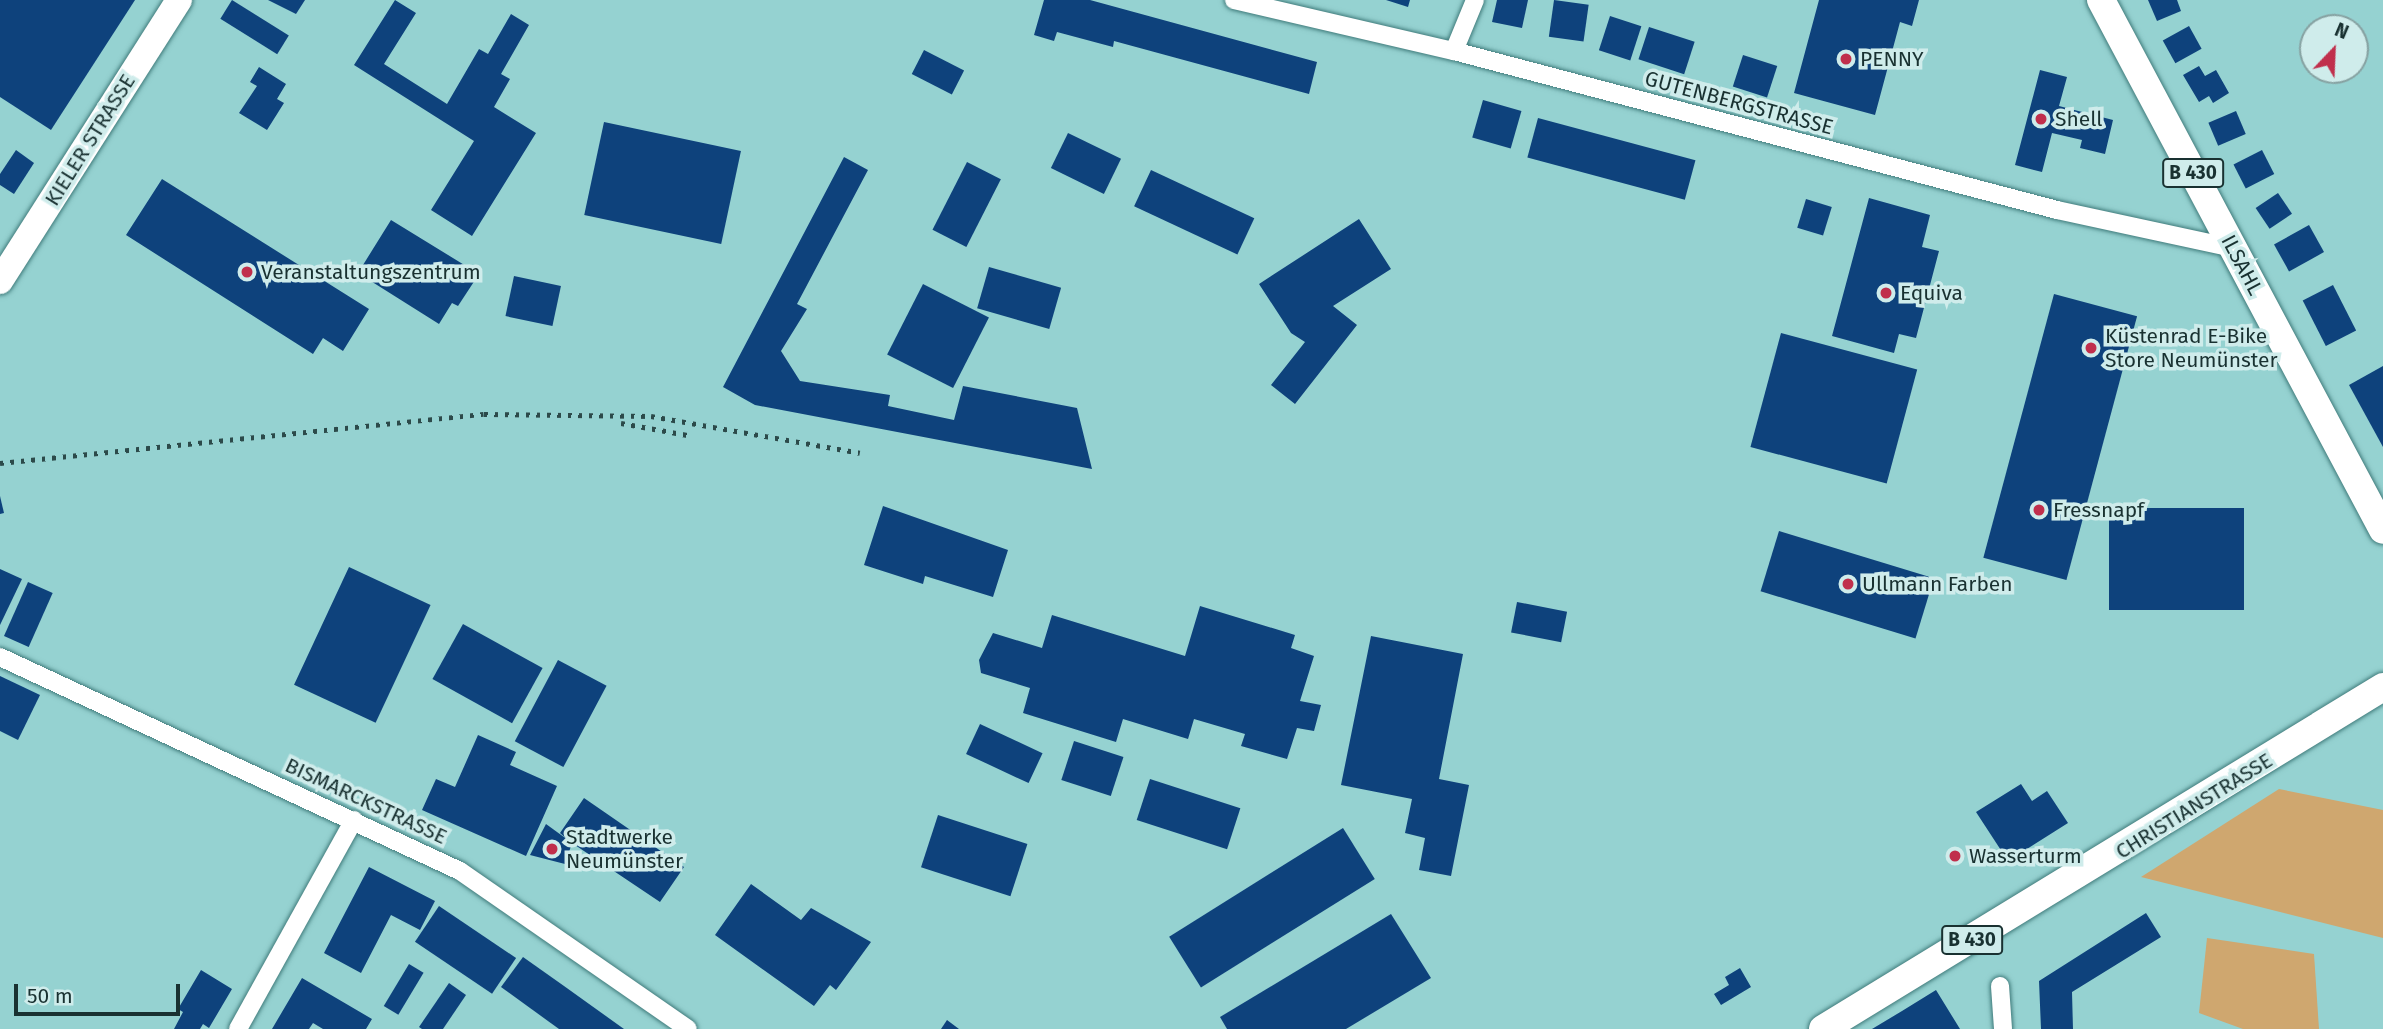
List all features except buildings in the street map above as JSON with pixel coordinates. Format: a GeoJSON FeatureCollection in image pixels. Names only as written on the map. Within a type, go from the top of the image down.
{"type":"FeatureCollection","features":[{"type":"Feature","properties":{"kind":"main road","name":"ILSAHL"},"geometry":{"type":"LineString","coordinates":[[2101,0],[2383,530]]}},
{"type":"Feature","properties":{"kind":"main road","name":"CHRISTIANSTRASSE"},"geometry":{"type":"LineString","coordinates":[[1823,1029],[2383,687]]}},
{"type":"Feature","properties":{"kind":"street","name":"KIELER STRASSE"},"geometry":{"type":"LineString","coordinates":[[0,281],[179,0]]}},
{"type":"Feature","properties":{"kind":"street","name":"GUTENBERGSTRASSE"},"geometry":{"type":"LineString","coordinates":[[1234,0],[1454,51],[2057,210],[2233,248]]}},
{"type":"Feature","properties":{"kind":"street"},"geometry":{"type":"LineString","coordinates":[[1454,51],[1475,0]]}},
{"type":"Feature","properties":{"kind":"street","name":"BISMARCKSTRASSE"},"geometry":{"type":"LineString","coordinates":[[0,657],[460,871],[688,1029]]}},
{"type":"Feature","properties":{"kind":"street"},"geometry":{"type":"LineString","coordinates":[[238,1029],[354,820]]}},
{"type":"Feature","properties":{"kind":"street"},"geometry":{"type":"LineString","coordinates":[[2000,986],[2003,1029]]}},
{"type":"Feature","properties":{"kind":"shaded area"},"geometry":{"type":"Polygon","coordinates":[[[2279,789],[2383,810],[2383,938],[2141,877],[2279,789]]]}},
{"type":"Feature","properties":{"kind":"shaded area"},"geometry":{"type":"Polygon","coordinates":[[[2207,938],[2314,954],[2319,1029],[2243,1029],[2199,1013],[2207,938]]]}},
{"type":"Feature","properties":{"kind":"railway"},"geometry":{"type":"LineString","coordinates":[[0,463],[484,414],[651,416],[860,453]]}},
{"type":"Feature","properties":{"kind":"railway"},"geometry":{"type":"LineString","coordinates":[[621,423],[693,436]]}},
{"type":"Feature","properties":{"kind":"place","name":"PENNY"},"geometry":{"type":"Point","coordinates":[1846,59]}},
{"type":"Feature","properties":{"kind":"place","name":"Shell"},"geometry":{"type":"Point","coordinates":[2041,119]}},
{"type":"Feature","properties":{"kind":"place","name":"Veranstaltungszentrum"},"geometry":{"type":"Point","coordinates":[247,272]}},
{"type":"Feature","properties":{"kind":"place","name":"Equiva"},"geometry":{"type":"Point","coordinates":[1886,293]}},
{"type":"Feature","properties":{"kind":"place","name":"Küstenrad E-Bike Store Neumünster"},"geometry":{"type":"Point","coordinates":[2091,348]}},
{"type":"Feature","properties":{"kind":"place","name":"Fressnapf"},"geometry":{"type":"Point","coordinates":[2039,510]}},
{"type":"Feature","properties":{"kind":"place","name":"Ullmann Farben"},"geometry":{"type":"Point","coordinates":[1848,584]}},
{"type":"Feature","properties":{"kind":"place","name":"Stadtwerke Neumünster"},"geometry":{"type":"Point","coordinates":[552,849]}},
{"type":"Feature","properties":{"kind":"place","name":"Wasserturm"},"geometry":{"type":"Point","coordinates":[1955,856]}}]}
